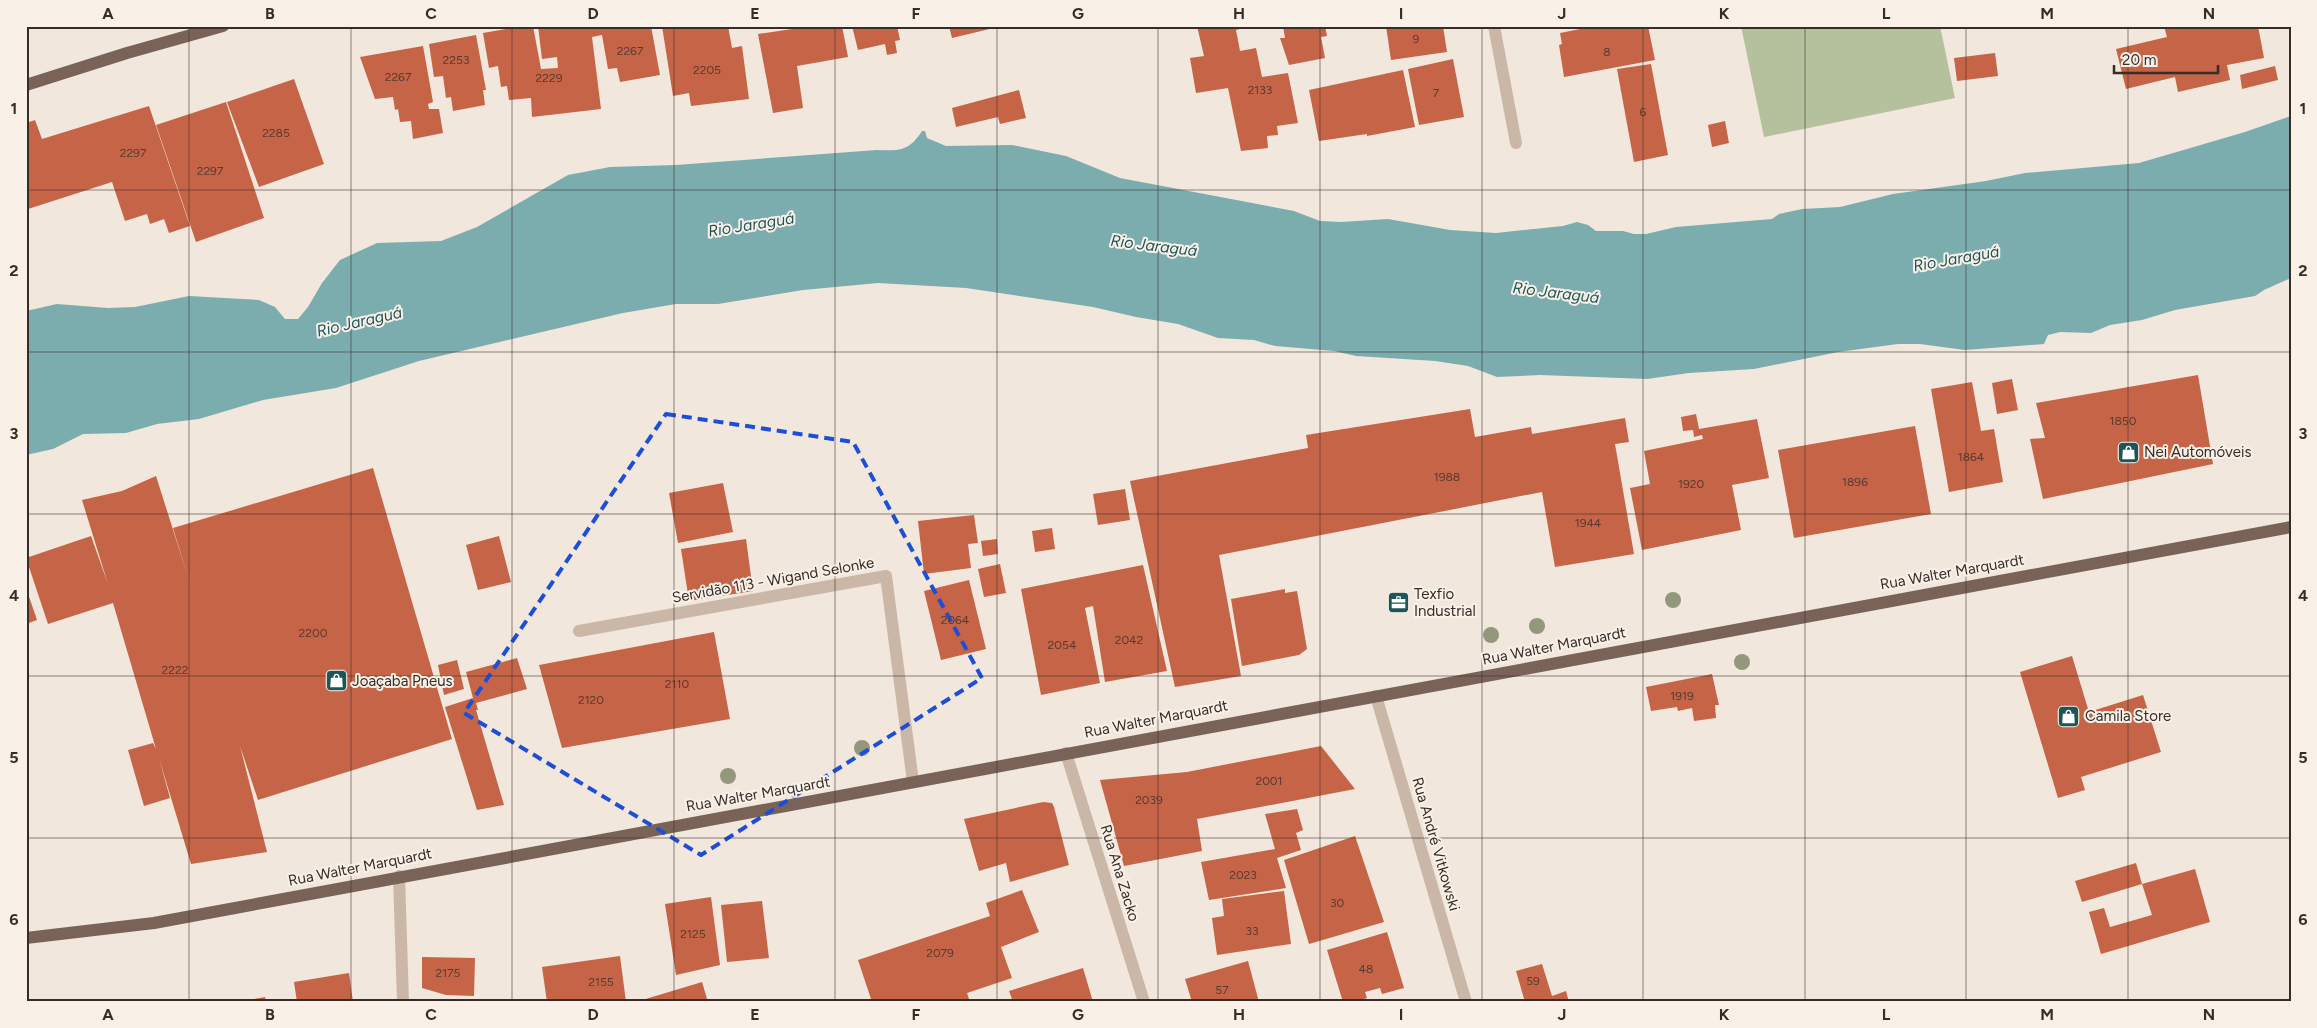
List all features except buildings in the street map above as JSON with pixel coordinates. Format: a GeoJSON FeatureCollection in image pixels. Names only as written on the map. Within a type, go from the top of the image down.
{"type":"FeatureCollection","features":[{"type":"Feature","properties":{"kind":"main road"},"geometry":{"type":"LineString","coordinates":[[26,85],[127,53],[223,26]]}},
{"type":"Feature","properties":{"kind":"main road","name":"Rua Walter Marquardt"},"geometry":{"type":"LineString","coordinates":[[26,938],[154,923],[399,876],[2291,527]]}},
{"type":"Feature","properties":{"kind":"street"},"geometry":{"type":"LineString","coordinates":[[1494,26],[1516,143]]}},
{"type":"Feature","properties":{"kind":"street","name":"Servidão 113 - Wigand Selonke"},"geometry":{"type":"LineString","coordinates":[[579,631],[886,576],[913,782]]}},
{"type":"Feature","properties":{"kind":"street","name":"Rua André Vitkowski"},"geometry":{"type":"LineString","coordinates":[[1376,696],[1466,1002]]}},
{"type":"Feature","properties":{"kind":"street","name":"Rua Ana Zacko"},"geometry":{"type":"LineString","coordinates":[[1066,753],[1144,1002]]}},
{"type":"Feature","properties":{"kind":"street"},"geometry":{"type":"LineString","coordinates":[[399,876],[403,1002]]}},
{"type":"Feature","properties":{"kind":"highlighted area"},"geometry":{"type":"Polygon","coordinates":[[[666,414],[853,442],[982,678],[701,855],[464,713],[666,414]]]}},
{"type":"Feature","properties":{"kind":"green space"},"geometry":{"type":"Polygon","coordinates":[[[1741,26],[1940,26],[1955,98],[1764,137],[1741,26]]]}},
{"type":"Feature","properties":{"kind":"water","name":"Rio Jaraguá"},"geometry":{"type":"Polygon","coordinates":[[[2291,116],[2291,278],[2255,296],[2175,310],[2142,320],[2110,325],[2091,333],[2060,332],[2048,335],[2044,344],[1965,350],[1920,344],[1898,344],[1838,352],[1754,369],[1689,373],[1647,379],[1540,375],[1497,377],[1468,366],[1435,361],[1356,356],[1334,351],[1275,346],[1254,340],[1218,338],[1178,324],[1093,307],[966,288],[878,283],[803,290],[718,304],[676,304],[623,313],[419,361],[336,388],[263,400],[199,419],[157,424],[126,433],[83,434],[53,449],[26,455],[26,311],[57,304],[108,308],[135,307],[189,296],[259,300],[275,307],[285,319],[298,319],[340,260],[377,243],[441,241],[477,227],[568,175],[610,167],[676,165],[898,150],[913,143],[922,131],[925,131],[927,138],[946,146],[1012,145],[1066,156],[1120,178],[1294,211],[1320,221],[1341,222],[1388,219],[1450,230],[1496,233],[1563,226],[1577,222],[1588,225],[1596,231],[1623,231],[1634,234],[1646,234],[1676,227],[1772,219],[1779,214],[1802,209],[1840,207],[1893,194],[1986,181],[2025,173],[2139,163],[2245,132],[2291,116]]]}},
{"type":"Feature","properties":{"kind":"place","name":"Nei Automóveis"},"geometry":{"type":"Point","coordinates":[2128,452]}},
{"type":"Feature","properties":{"kind":"place","name":"Texfio Industrial"},"geometry":{"type":"Point","coordinates":[1398,603]}},
{"type":"Feature","properties":{"kind":"place","name":"Joaçaba Pneus"},"geometry":{"type":"Point","coordinates":[336,681]}},
{"type":"Feature","properties":{"kind":"place","name":"Camila Store"},"geometry":{"type":"Point","coordinates":[2069,716]}}]}
